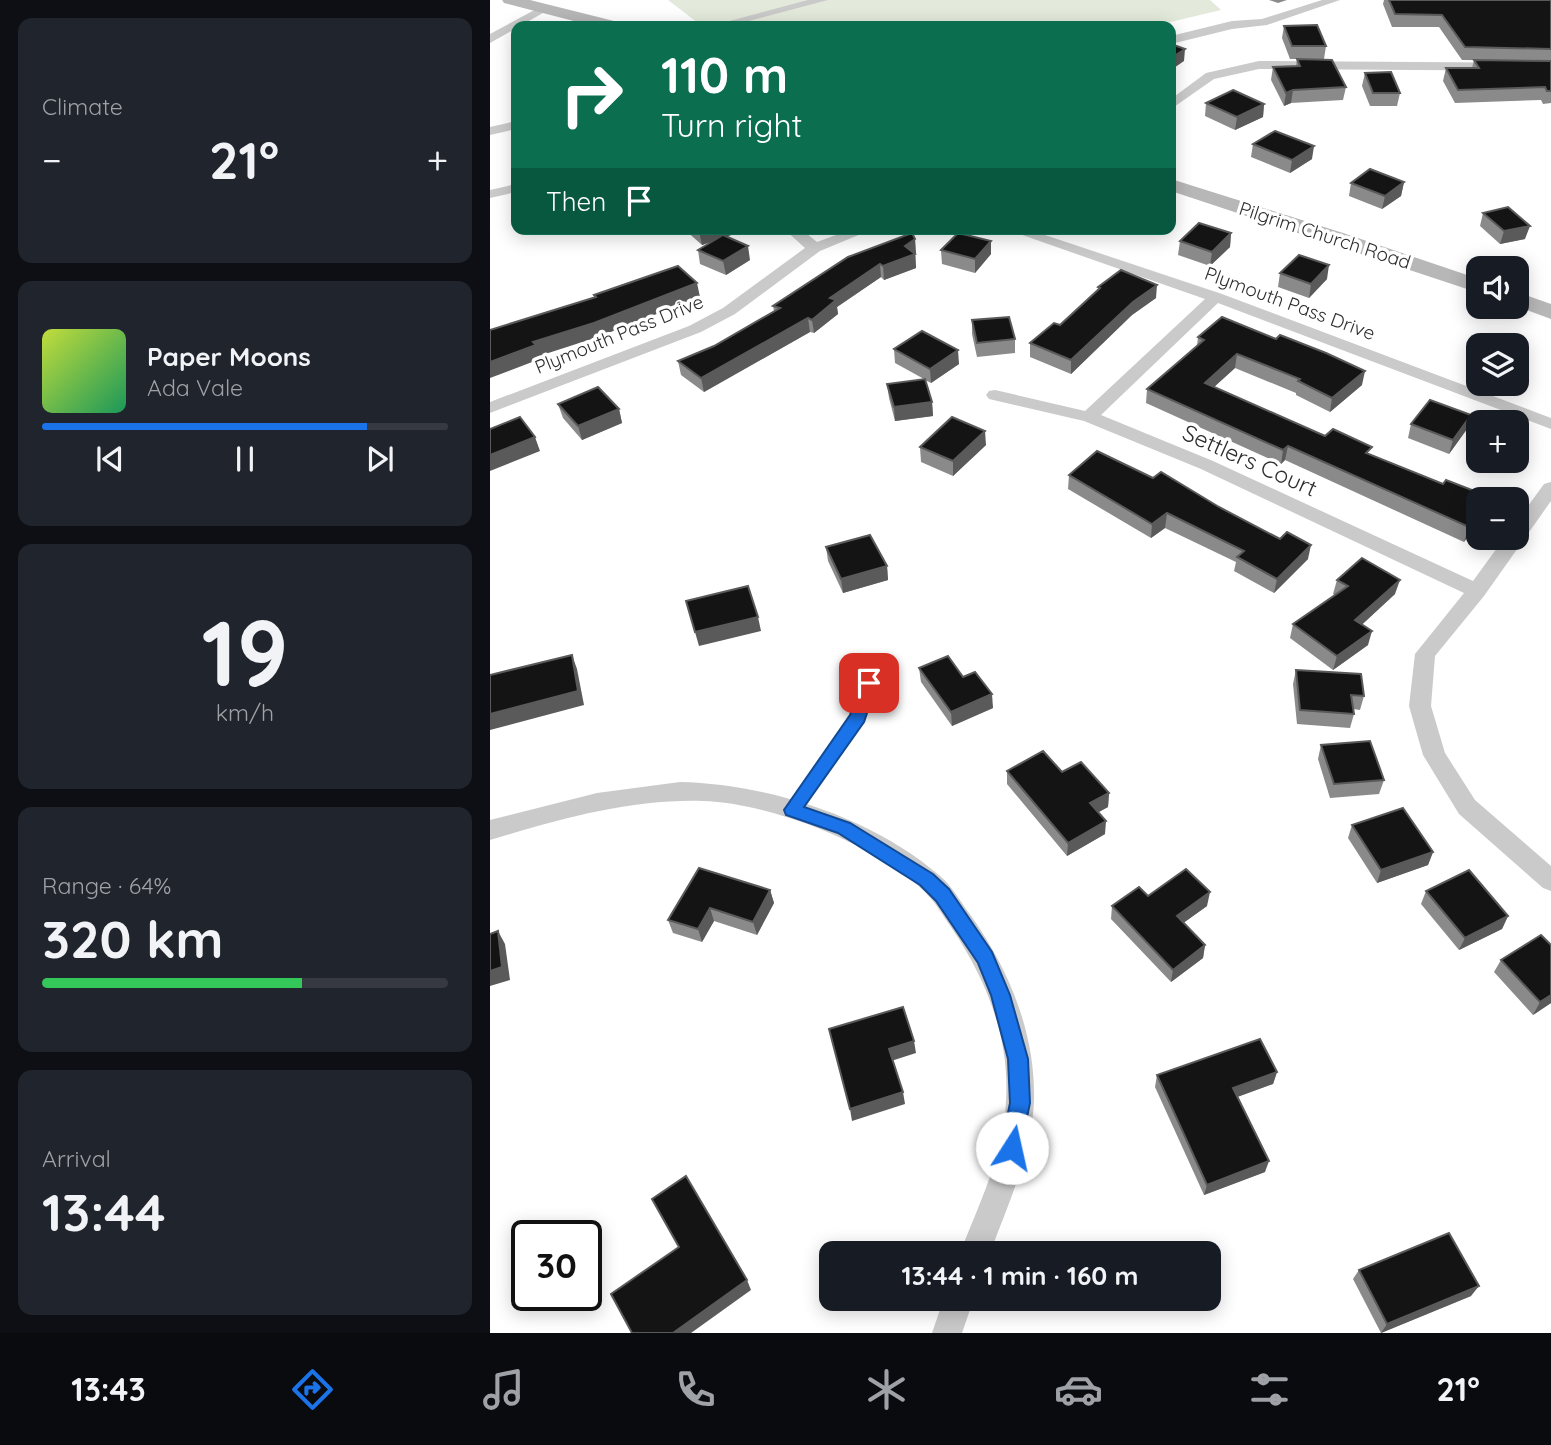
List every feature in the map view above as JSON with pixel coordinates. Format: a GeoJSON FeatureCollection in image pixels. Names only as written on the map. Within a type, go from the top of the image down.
{"type":"FeatureCollection","features":[{"type":"Feature","properties":{"kind":"street"},"geometry":{"type":"LineString","coordinates":[[510,0],[591,21]]}},
{"type":"Feature","properties":{"kind":"street"},"geometry":{"type":"LineString","coordinates":[[737,21],[822,0]]}},
{"type":"Feature","properties":{"kind":"street"},"geometry":{"type":"LineString","coordinates":[[1176,39],[1232,25],[1263,22],[1334,0]]}},
{"type":"Feature","properties":{"kind":"street"},"geometry":{"type":"LineString","coordinates":[[522,21],[544,9]]}},
{"type":"Feature","properties":{"kind":"street"},"geometry":{"type":"LineString","coordinates":[[490,39],[511,27]]}},
{"type":"Feature","properties":{"kind":"street"},"geometry":{"type":"LineString","coordinates":[[1176,100],[1210,76],[1259,65],[1551,67]]}},
{"type":"Feature","properties":{"kind":"street"},"geometry":{"type":"LineString","coordinates":[[490,131],[511,126]]}},
{"type":"Feature","properties":{"kind":"street","name":"Pilgrim Church Road"},"geometry":{"type":"LineString","coordinates":[[1176,188],[1336,237],[1466,282]]}},
{"type":"Feature","properties":{"kind":"street"},"geometry":{"type":"LineString","coordinates":[[490,194],[511,189]]}},
{"type":"Feature","properties":{"kind":"street"},"geometry":{"type":"LineString","coordinates":[[799,235],[815,248]]}},
{"type":"Feature","properties":{"kind":"street","name":"Plymouth Pass Drive"},"geometry":{"type":"LineString","coordinates":[[490,408],[695,329],[729,311],[815,248],[850,235]]}},
{"type":"Feature","properties":{"kind":"street","name":"Plymouth Pass Drive"},"geometry":{"type":"LineString","coordinates":[[1030,235],[1216,297],[1551,424]]}},
{"type":"Feature","properties":{"kind":"street"},"geometry":{"type":"LineString","coordinates":[[1088,417],[1216,297]]}},
{"type":"Feature","properties":{"kind":"street"},"geometry":{"type":"LineString","coordinates":[[1529,304],[1551,312]]}},
{"type":"Feature","properties":{"kind":"street","name":"Settlers Court"},"geometry":{"type":"LineString","coordinates":[[995,395],[1088,417],[1207,466],[1476,591]]}},
{"type":"Feature","properties":{"kind":"street"},"geometry":{"type":"LineString","coordinates":[[1529,518],[1551,488]]}},
{"type":"Feature","properties":{"kind":"street"},"geometry":{"type":"LineString","coordinates":[[1506,550],[1425,654],[1420,706],[1434,755],[1467,807],[1551,881]]}},
{"type":"Feature","properties":{"kind":"street"},"geometry":{"type":"LineString","coordinates":[[490,830],[638,794],[736,795],[844,828],[927,879],[942,895],[985,958],[1018,1059],[1020,1103],[1012,1148],[979,1241]]}},
{"type":"Feature","properties":{"kind":"street"},"geometry":{"type":"LineString","coordinates":[[947,1333],[955,1311]]}},
{"type":"Feature","properties":{"kind":"lane"},"geometry":{"type":"LineString","coordinates":[[792,810],[858,717],[869,683]]}},
{"type":"Feature","properties":{"kind":"green space"},"geometry":{"type":"Polygon","coordinates":[[[668,0],[1210,0],[1221,10],[1175,21],[695,21],[668,0]]]}},
{"type":"Feature","properties":{"kind":"building"},"geometry":{"type":"Polygon","coordinates":[[[1389,0],[1551,0],[1551,49],[1465,47],[1442,15],[1395,14],[1389,0]]]}},
{"type":"Feature","properties":{"kind":"building"},"geometry":{"type":"Polygon","coordinates":[[[1317,25],[1326,46],[1292,46],[1284,26],[1317,25]]]}},
{"type":"Feature","properties":{"kind":"building"},"geometry":{"type":"Polygon","coordinates":[[[1176,46],[1185,49],[1176,55],[1176,46]]]}},
{"type":"Feature","properties":{"kind":"building"},"geometry":{"type":"Polygon","coordinates":[[[1297,59],[1332,60],[1346,87],[1293,90],[1286,93],[1273,67],[1300,66],[1297,59]]]}},
{"type":"Feature","properties":{"kind":"building"},"geometry":{"type":"Polygon","coordinates":[[[1474,60],[1551,61],[1551,91],[1547,91],[1545,87],[1458,90],[1446,68],[1479,68],[1474,60]]]}},
{"type":"Feature","properties":{"kind":"building"},"geometry":{"type":"Polygon","coordinates":[[[1391,72],[1400,93],[1373,93],[1365,73],[1391,72]]]}},
{"type":"Feature","properties":{"kind":"building"},"geometry":{"type":"Polygon","coordinates":[[[1233,90],[1264,104],[1237,117],[1206,103],[1233,90]]]}},
{"type":"Feature","properties":{"kind":"building"},"geometry":{"type":"Polygon","coordinates":[[[1275,131],[1314,146],[1292,160],[1253,144],[1275,131]]]}},
{"type":"Feature","properties":{"kind":"building"},"geometry":{"type":"Polygon","coordinates":[[[1370,169],[1404,182],[1385,196],[1351,183],[1370,169]]]}},
{"type":"Feature","properties":{"kind":"building"},"geometry":{"type":"Polygon","coordinates":[[[1508,207],[1530,226],[1504,231],[1483,213],[1508,207]]]}},
{"type":"Feature","properties":{"kind":"building"},"geometry":{"type":"Polygon","coordinates":[[[1199,223],[1231,233],[1212,252],[1180,241],[1199,223]]]}},
{"type":"Feature","properties":{"kind":"building"},"geometry":{"type":"Polygon","coordinates":[[[723,235],[748,246],[723,261],[698,250],[723,235]]]}},
{"type":"Feature","properties":{"kind":"building"},"geometry":{"type":"Polygon","coordinates":[[[907,235],[913,235],[915,239],[905,246],[915,254],[883,266],[880,264],[830,298],[836,300],[812,320],[808,318],[701,378],[678,361],[714,346],[780,308],[773,306],[848,257],[907,235]]]}},
{"type":"Feature","properties":{"kind":"building"},"geometry":{"type":"Polygon","coordinates":[[[956,235],[991,241],[975,259],[941,250],[956,235]]]}},
{"type":"Feature","properties":{"kind":"building"},"geometry":{"type":"Polygon","coordinates":[[[1299,255],[1329,265],[1311,284],[1280,273],[1299,255]]]}},
{"type":"Feature","properties":{"kind":"building"},"geometry":{"type":"Polygon","coordinates":[[[678,266],[697,283],[594,323],[533,342],[536,345],[490,362],[490,330],[596,297],[594,295],[678,266]]]}},
{"type":"Feature","properties":{"kind":"building"},"geometry":{"type":"Polygon","coordinates":[[[1121,270],[1157,285],[1133,302],[1071,360],[1030,343],[1054,323],[1060,325],[1100,288],[1098,287],[1121,270]]]}},
{"type":"Feature","properties":{"kind":"building"},"geometry":{"type":"Polygon","coordinates":[[[1009,317],[1015,339],[977,343],[972,320],[1009,317]]]}},
{"type":"Feature","properties":{"kind":"building"},"geometry":{"type":"Polygon","coordinates":[[[1222,317],[1276,339],[1280,335],[1365,371],[1332,398],[1298,381],[1300,379],[1237,354],[1205,383],[1325,436],[1333,429],[1372,447],[1366,453],[1443,484],[1446,480],[1466,488],[1466,526],[1288,446],[1283,450],[1147,389],[1204,340],[1198,337],[1222,317]]]}},
{"type":"Feature","properties":{"kind":"building"},"geometry":{"type":"Polygon","coordinates":[[[922,331],[958,350],[930,369],[894,349],[922,331]]]}},
{"type":"Feature","properties":{"kind":"building"},"geometry":{"type":"Polygon","coordinates":[[[925,379],[932,402],[894,407],[887,384],[925,379]]]}},
{"type":"Feature","properties":{"kind":"building"},"geometry":{"type":"Polygon","coordinates":[[[598,387],[619,409],[578,426],[558,404],[598,387]]]}},
{"type":"Feature","properties":{"kind":"building"},"geometry":{"type":"Polygon","coordinates":[[[1430,400],[1466,413],[1466,422],[1453,440],[1411,424],[1430,400]]]}},
{"type":"Feature","properties":{"kind":"building"},"geometry":{"type":"Polygon","coordinates":[[[520,417],[535,437],[490,455],[490,429],[520,417]]]}},
{"type":"Feature","properties":{"kind":"building"},"geometry":{"type":"Polygon","coordinates":[[[952,417],[985,431],[953,461],[920,447],[952,417]]]}},
{"type":"Feature","properties":{"kind":"building"},"geometry":{"type":"Polygon","coordinates":[[[1097,451],[1153,478],[1161,472],[1280,539],[1287,532],[1311,545],[1277,579],[1237,557],[1244,551],[1167,513],[1152,524],[1069,475],[1097,451]]]}},
{"type":"Feature","properties":{"kind":"building"},"geometry":{"type":"Polygon","coordinates":[[[870,535],[887,566],[841,579],[826,547],[870,535]]]}},
{"type":"Feature","properties":{"kind":"building"},"geometry":{"type":"Polygon","coordinates":[[[1362,558],[1400,580],[1355,620],[1372,631],[1337,656],[1293,624],[1348,586],[1337,580],[1362,558]]]}},
{"type":"Feature","properties":{"kind":"building"},"geometry":{"type":"Polygon","coordinates":[[[748,586],[758,617],[695,632],[686,601],[748,586]]]}},
{"type":"Feature","properties":{"kind":"building"},"geometry":{"type":"Polygon","coordinates":[[[572,655],[578,691],[490,714],[490,675],[572,655]]]}},
{"type":"Feature","properties":{"kind":"building"},"geometry":{"type":"Polygon","coordinates":[[[948,656],[963,677],[975,672],[992,694],[951,712],[919,668],[948,656]]]}},
{"type":"Feature","properties":{"kind":"building"},"geometry":{"type":"Polygon","coordinates":[[[1296,670],[1361,674],[1364,696],[1351,695],[1354,714],[1300,710],[1296,670]]]}},
{"type":"Feature","properties":{"kind":"building"},"geometry":{"type":"Polygon","coordinates":[[[1370,741],[1384,780],[1334,784],[1321,745],[1370,741]]]}},
{"type":"Feature","properties":{"kind":"building"},"geometry":{"type":"Polygon","coordinates":[[[1043,751],[1062,772],[1081,762],[1109,793],[1090,803],[1106,821],[1068,843],[1007,771],[1043,751]]]}},
{"type":"Feature","properties":{"kind":"building"},"geometry":{"type":"Polygon","coordinates":[[[1403,808],[1433,852],[1381,870],[1352,825],[1403,808]]]}},
{"type":"Feature","properties":{"kind":"building"},"geometry":{"type":"Polygon","coordinates":[[[699,868],[770,890],[753,922],[710,908],[698,929],[668,920],[699,868]]]}},
{"type":"Feature","properties":{"kind":"building"},"geometry":{"type":"Polygon","coordinates":[[[1186,869],[1210,892],[1177,916],[1205,945],[1173,970],[1112,906],[1139,887],[1148,896],[1186,869]]]}},
{"type":"Feature","properties":{"kind":"building"},"geometry":{"type":"Polygon","coordinates":[[[1469,870],[1508,916],[1465,938],[1426,891],[1469,870]]]}},
{"type":"Feature","properties":{"kind":"building"},"geometry":{"type":"Polygon","coordinates":[[[498,931],[502,967],[490,971],[490,934],[498,931]]]}},
{"type":"Feature","properties":{"kind":"building"},"geometry":{"type":"Polygon","coordinates":[[[1541,935],[1551,945],[1551,995],[1540,1002],[1501,960],[1541,935]]]}},
{"type":"Feature","properties":{"kind":"building"},"geometry":{"type":"Polygon","coordinates":[[[903,1007],[914,1041],[889,1049],[903,1092],[850,1109],[829,1029],[903,1007]]]}},
{"type":"Feature","properties":{"kind":"building"},"geometry":{"type":"Polygon","coordinates":[[[1260,1039],[1277,1072],[1233,1088],[1269,1161],[1207,1185],[1157,1075],[1260,1039]]]}},
{"type":"Feature","properties":{"kind":"building"},"geometry":{"type":"Polygon","coordinates":[[[686,1176],[747,1280],[673,1333],[632,1333],[611,1294],[679,1247],[652,1199],[686,1176]]]}},
{"type":"Feature","properties":{"kind":"building"},"geometry":{"type":"Polygon","coordinates":[[[1449,1233],[1479,1286],[1387,1324],[1359,1270],[1449,1233]]]}},
{"type":"Feature","properties":{"kind":"route"},"geometry":{"type":"LineString","coordinates":[[869,683],[858,717],[792,810],[844,828],[927,879],[942,895],[985,958],[1000,995],[1018,1059],[1020,1103],[1012,1148]]}}]}
